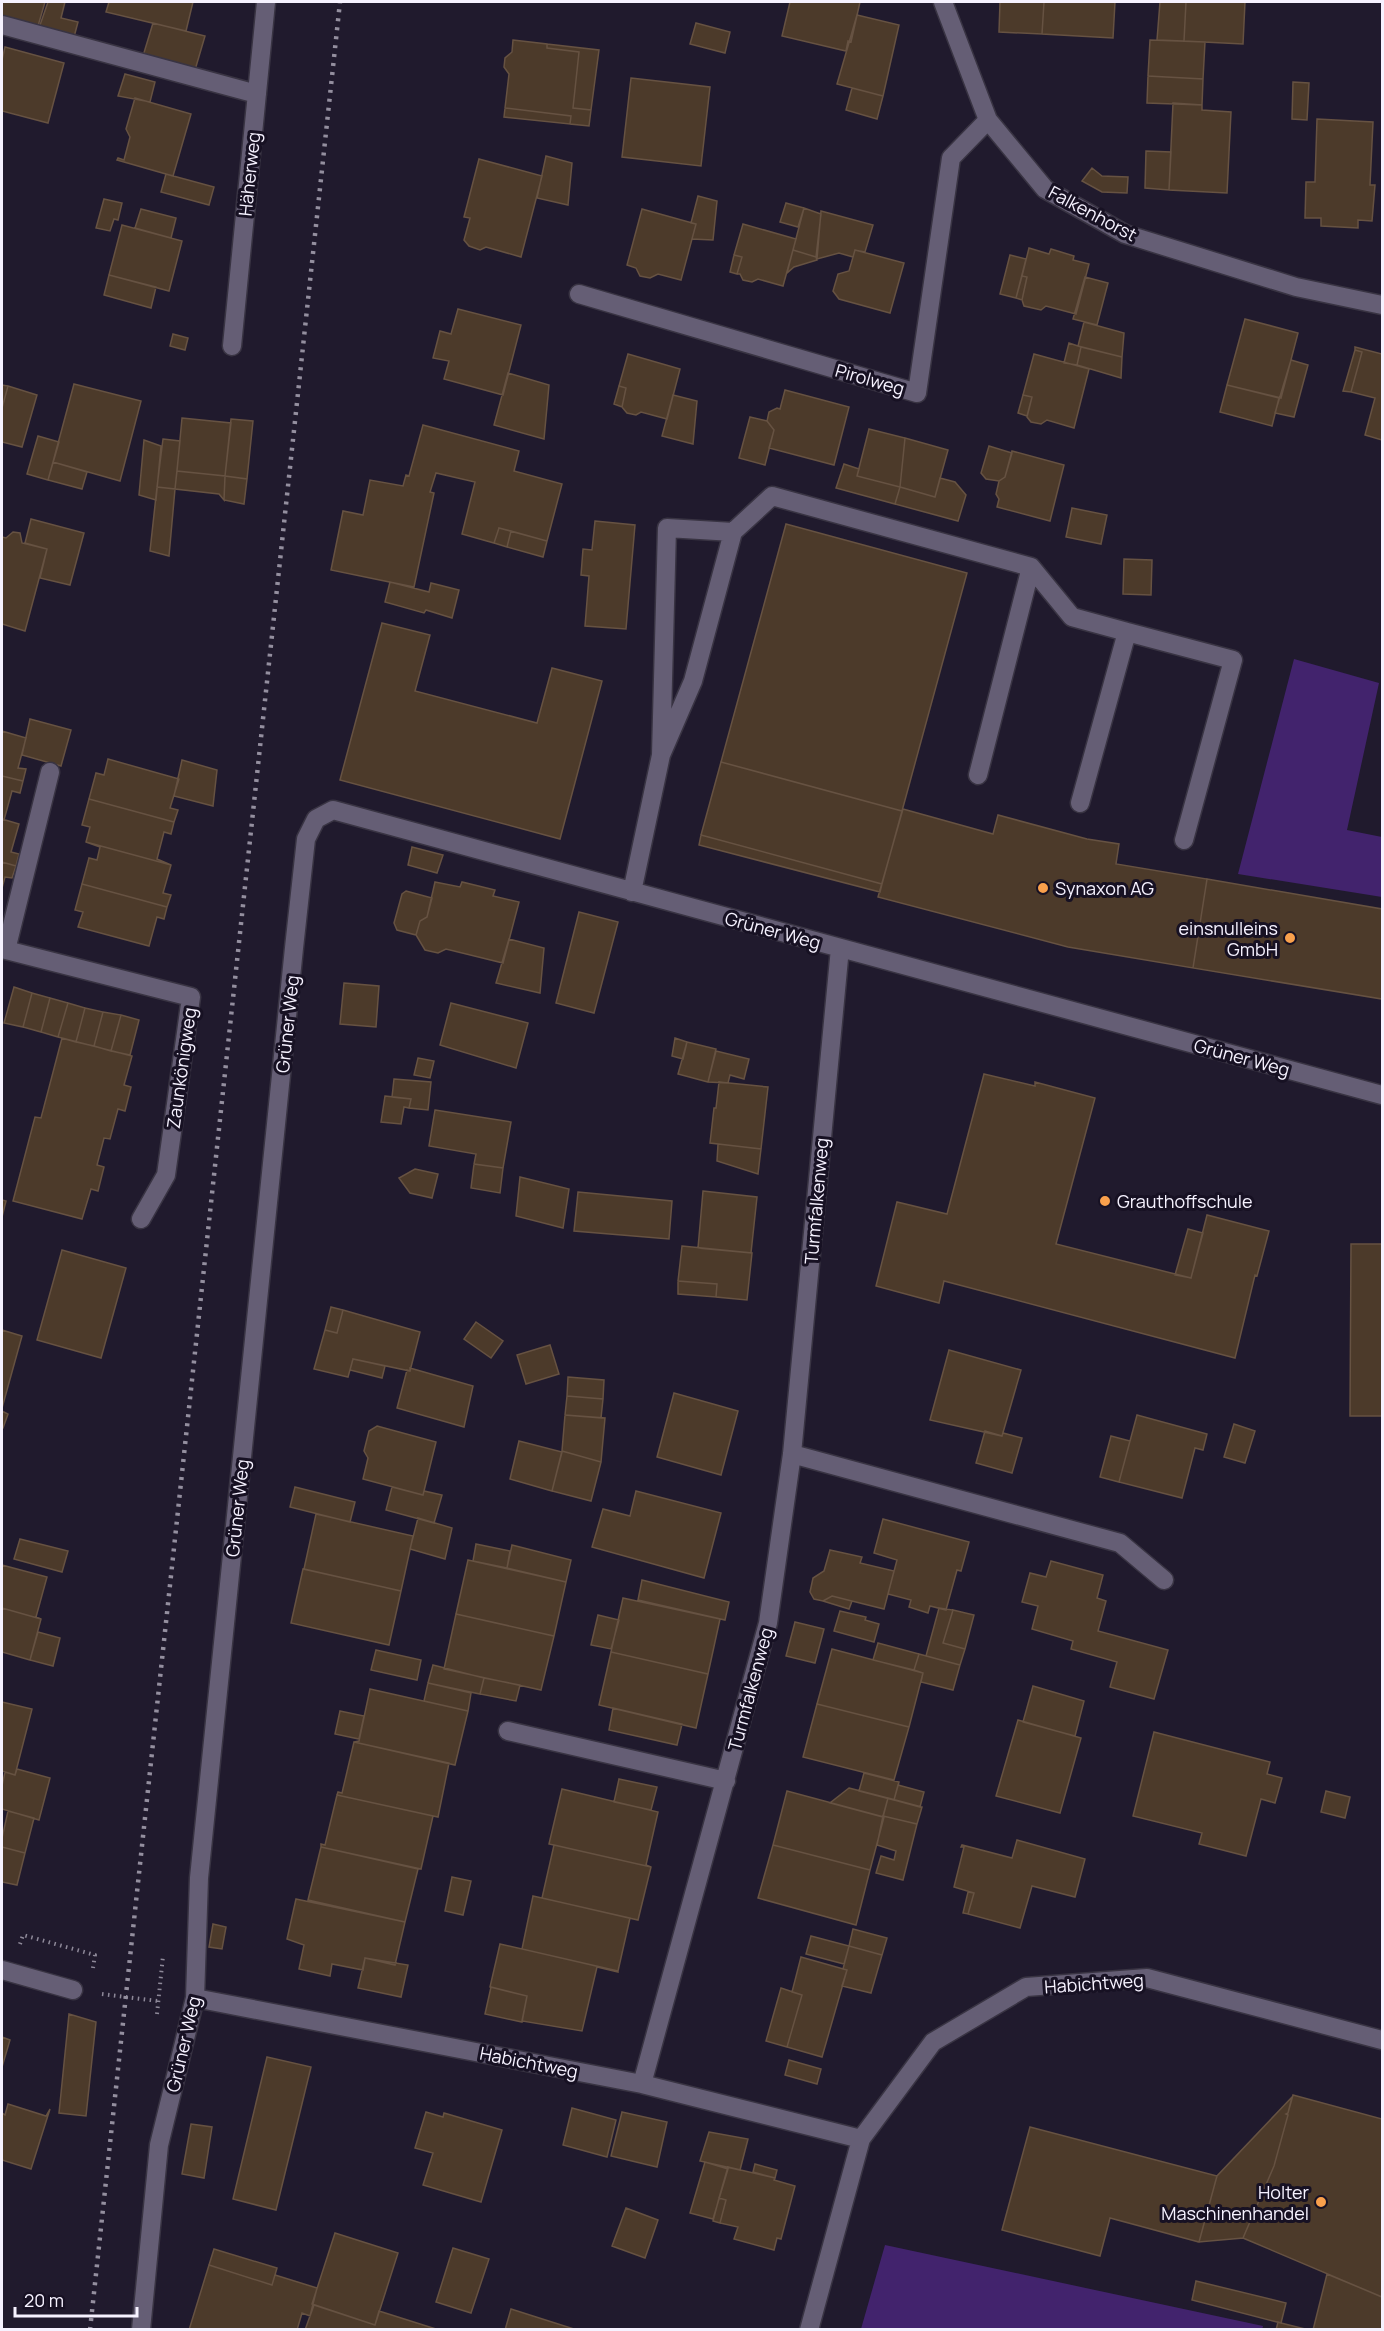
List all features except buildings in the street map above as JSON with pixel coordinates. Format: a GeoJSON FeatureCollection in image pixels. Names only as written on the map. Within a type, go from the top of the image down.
{"type":"FeatureCollection","features":[{"type":"Feature","properties":{"kind":"street","name":"Häherweg"},"geometry":{"type":"LineString","coordinates":[[232,346],[266,2]]}},
{"type":"Feature","properties":{"kind":"street","name":"Falkenhorst"},"geometry":{"type":"LineString","coordinates":[[943,2],[988,120],[1045,189],[1125,234],[1296,287],[1383,305]]}},
{"type":"Feature","properties":{"kind":"street"},"geometry":{"type":"LineString","coordinates":[[2,25],[257,94]]}},
{"type":"Feature","properties":{"kind":"street","name":"Pirolweg"},"geometry":{"type":"LineString","coordinates":[[579,294],[917,393],[951,158],[988,120]]}},
{"type":"Feature","properties":{"kind":"street"},"geometry":{"type":"LineString","coordinates":[[661,755],[693,681],[733,532],[772,496],[1031,567],[1072,617],[1233,660],[1184,840]]}},
{"type":"Feature","properties":{"kind":"street"},"geometry":{"type":"LineString","coordinates":[[632,892],[661,755],[667,528],[733,532]]}},
{"type":"Feature","properties":{"kind":"street"},"geometry":{"type":"LineString","coordinates":[[978,775],[1031,567]]}},
{"type":"Feature","properties":{"kind":"street"},"geometry":{"type":"LineString","coordinates":[[1080,803],[1127,632]]}},
{"type":"Feature","properties":{"kind":"street"},"geometry":{"type":"LineString","coordinates":[[4,949],[50,772]]}},
{"type":"Feature","properties":{"kind":"street","name":"Grüner Weg"},"geometry":{"type":"LineString","coordinates":[[141,2330],[159,2145],[195,1998],[199,1878],[306,839],[316,819],[333,810],[1383,1095]]}},
{"type":"Feature","properties":{"kind":"street","name":"Turmfalkenweg"},"geometry":{"type":"LineString","coordinates":[[642,2084],[768,1623],[792,1454],[840,948]]}},
{"type":"Feature","properties":{"kind":"street","name":"Zaunkönigweg"},"geometry":{"type":"LineString","coordinates":[[4,949],[191,997],[166,1175],[141,1219]]}},
{"type":"Feature","properties":{"kind":"street"},"geometry":{"type":"LineString","coordinates":[[792,1454],[1120,1543],[1164,1580]]}},
{"type":"Feature","properties":{"kind":"street"},"geometry":{"type":"LineString","coordinates":[[508,1731],[726,1781]]}},
{"type":"Feature","properties":{"kind":"street"},"geometry":{"type":"LineString","coordinates":[[2,1970],[73,1990]]}},
{"type":"Feature","properties":{"kind":"street","name":"Habichtweg"},"geometry":{"type":"LineString","coordinates":[[809,2330],[861,2139],[933,2042],[1026,1987],[1147,1978],[1383,2040]]}},
{"type":"Feature","properties":{"kind":"street","name":"Habichtweg"},"geometry":{"type":"LineString","coordinates":[[195,1998],[642,2084],[861,2139]]}},
{"type":"Feature","properties":{"kind":"path"},"geometry":{"type":"LineString","coordinates":[[97,1994],[158,2001]]}},
{"type":"Feature","properties":{"kind":"shaded area"},"geometry":{"type":"Polygon","coordinates":[[[1294,659],[1379,683],[1347,830],[1382,837],[1382,897],[1238,874],[1294,659]]]}},
{"type":"Feature","properties":{"kind":"shaded area"},"geometry":{"type":"Polygon","coordinates":[[[885,2245],[1263,2326],[1262,2330],[861,2329],[885,2245]]]}},
{"type":"Feature","properties":{"kind":"railway"},"geometry":{"type":"LineString","coordinates":[[90,2330],[340,2]]}},
{"type":"Feature","properties":{"kind":"place","name":"Synaxon AG"},"geometry":{"type":"Point","coordinates":[1043,888]}},
{"type":"Feature","properties":{"kind":"place","name":"einsnulleins GmbH"},"geometry":{"type":"Point","coordinates":[1290,938]}},
{"type":"Feature","properties":{"kind":"place","name":"Grauthoffschule"},"geometry":{"type":"Point","coordinates":[1105,1201]}},
{"type":"Feature","properties":{"kind":"place","name":"Holter Maschinenhandel"},"geometry":{"type":"Point","coordinates":[1321,2202]}}]}
